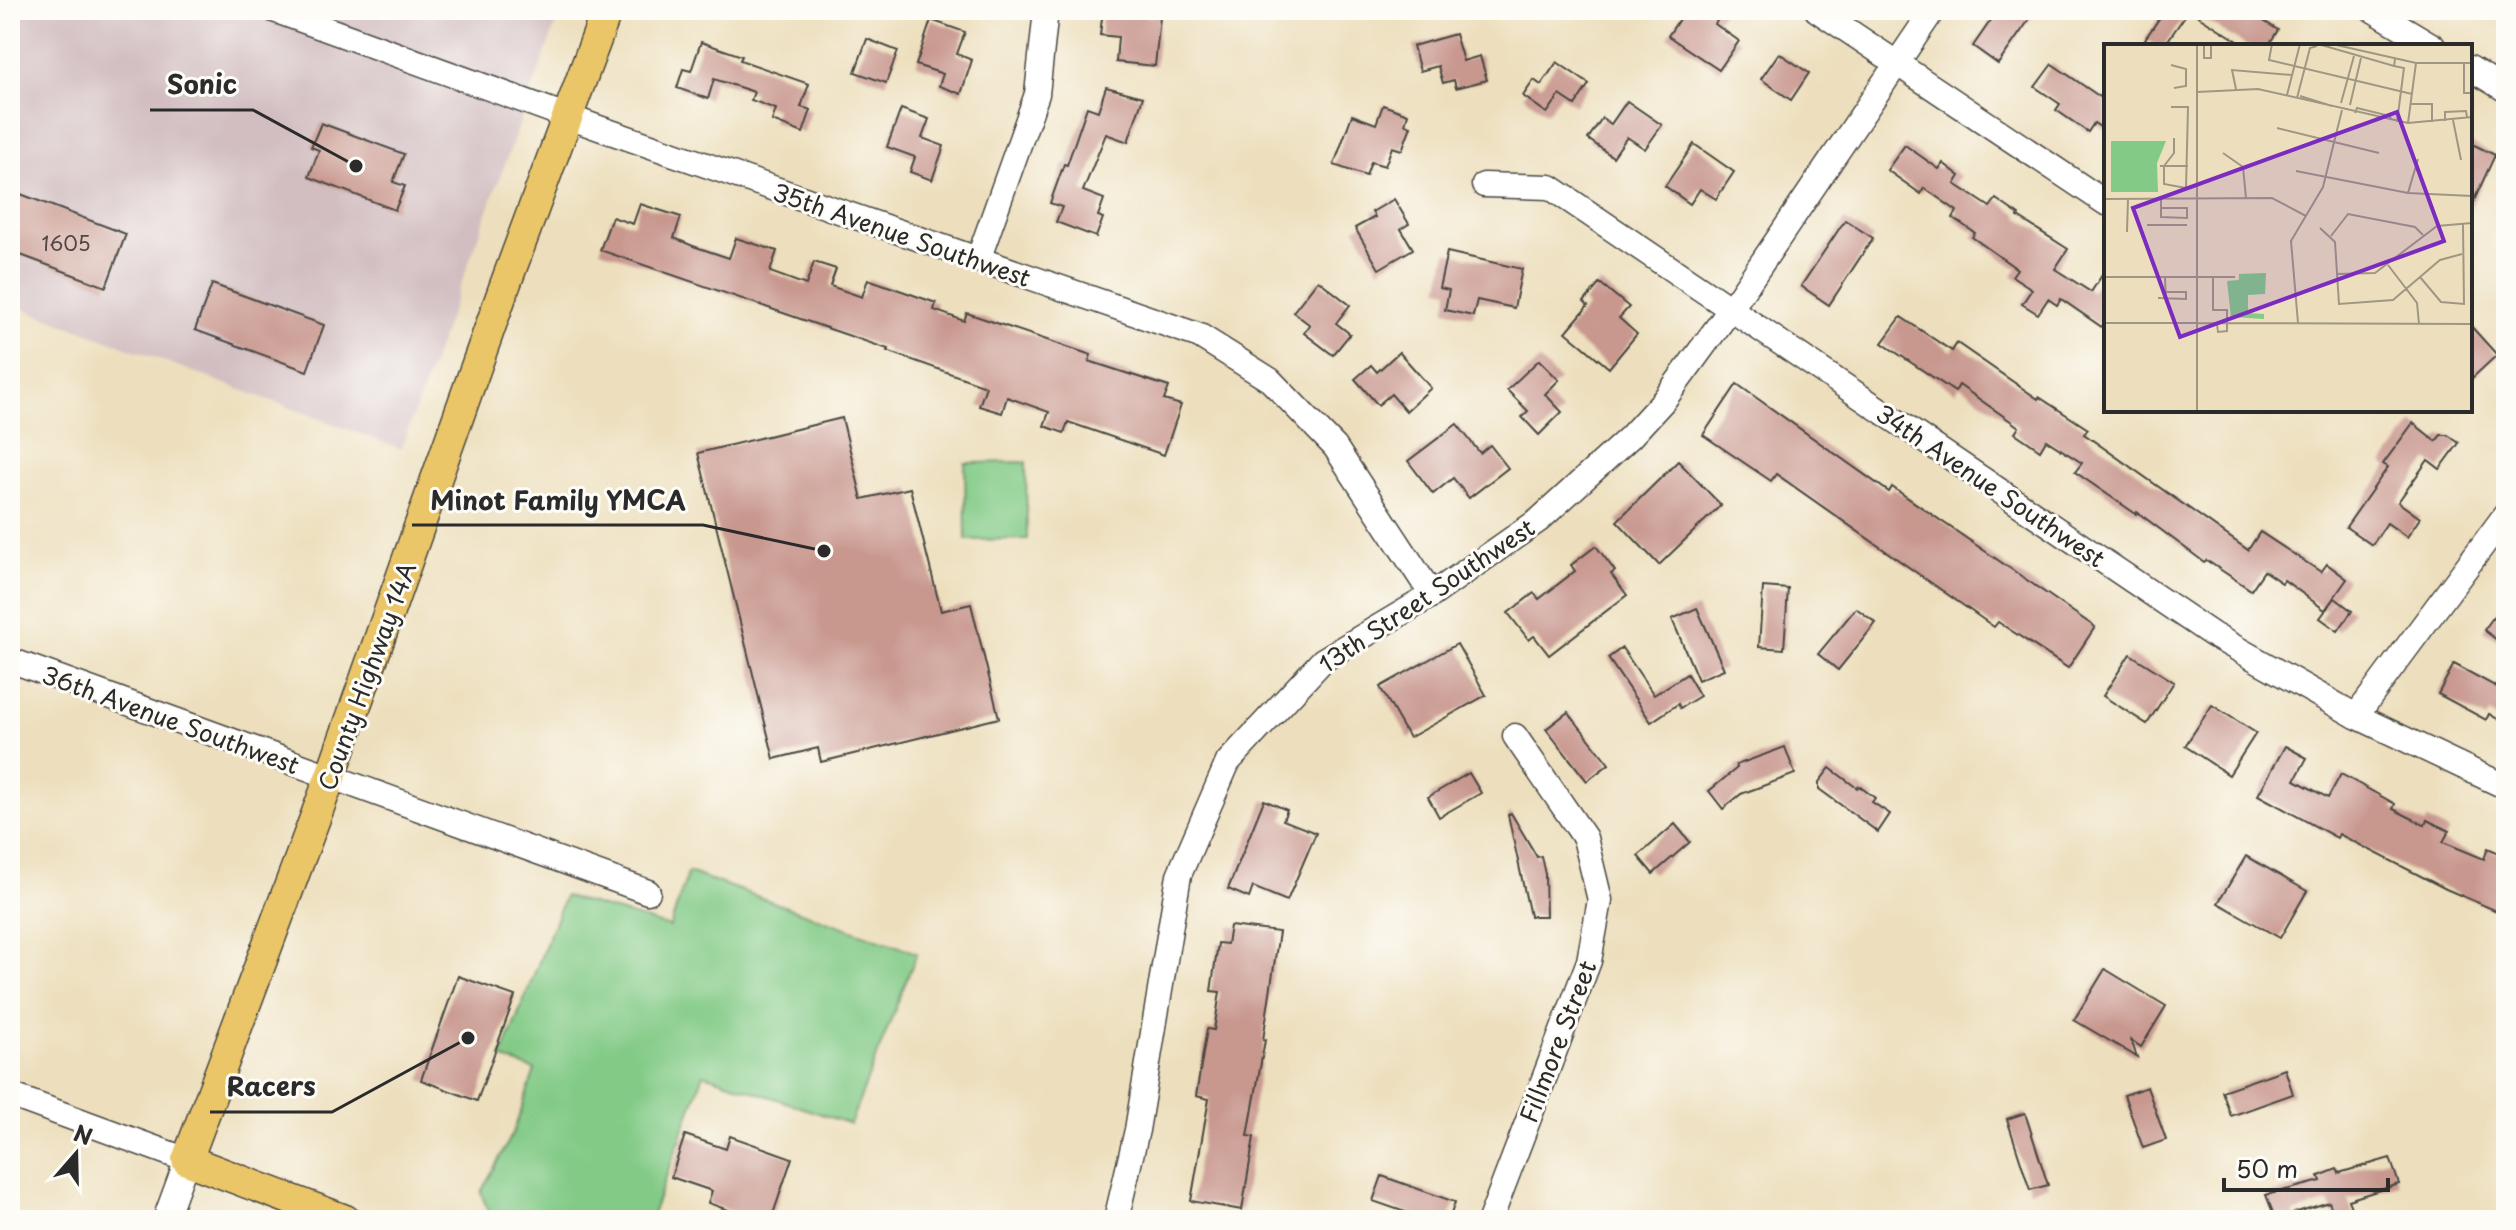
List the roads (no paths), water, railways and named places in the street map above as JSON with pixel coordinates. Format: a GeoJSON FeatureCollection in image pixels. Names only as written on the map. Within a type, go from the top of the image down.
{"type":"FeatureCollection","features":[{"type":"Feature","properties":{"kind":"main road","name":"County Highway 14A"},"geometry":{"type":"LineString","coordinates":[[187,1160],[330,778],[607,10]]}},
{"type":"Feature","properties":{"kind":"main road"},"geometry":{"type":"LineString","coordinates":[[187,1160],[345,1220]]}},
{"type":"Feature","properties":{"kind":"street","name":"35th Avenue Southwest"},"geometry":{"type":"LineString","coordinates":[[274,10],[566,117],[1200,336],[1270,380],[1335,447],[1432,595]]}},
{"type":"Feature","properties":{"kind":"street"},"geometry":{"type":"LineString","coordinates":[[978,260],[1037,94],[1046,10]]}},
{"type":"Feature","properties":{"kind":"street"},"geometry":{"type":"LineString","coordinates":[[1817,10],[2104,202]]}},
{"type":"Feature","properties":{"kind":"street","name":"13th Street Southwest"},"geometry":{"type":"LineString","coordinates":[[1116,1220],[1137,1130],[1179,875],[1228,762],[1323,660],[1432,595],[1539,520],[1630,437],[1664,400],[1730,310],[1933,10]]}},
{"type":"Feature","properties":{"kind":"street"},"geometry":{"type":"LineString","coordinates":[[2373,10],[2430,44]]}},
{"type":"Feature","properties":{"kind":"street"},"geometry":{"type":"LineString","coordinates":[[2472,69],[2506,90]]}},
{"type":"Feature","properties":{"kind":"street","name":"34th Avenue Southwest"},"geometry":{"type":"LineString","coordinates":[[1484,185],[1550,187],[2213,635],[2356,716],[2506,787]]}},
{"type":"Feature","properties":{"kind":"street"},"geometry":{"type":"LineString","coordinates":[[2356,716],[2506,514]]}},
{"type":"Feature","properties":{"kind":"street","name":"36th Avenue Southwest"},"geometry":{"type":"LineString","coordinates":[[10,660],[648,892]]}},
{"type":"Feature","properties":{"kind":"street","name":"Fillmore Street"},"geometry":{"type":"LineString","coordinates":[[1490,1220],[1589,961],[1600,900],[1585,838],[1515,736]]}},
{"type":"Feature","properties":{"kind":"street"},"geometry":{"type":"LineString","coordinates":[[10,1095],[187,1160],[165,1220]]}},
{"type":"Feature","properties":{"kind":"place","name":"Sonic"},"geometry":{"type":"Point","coordinates":[356,166]}},
{"type":"Feature","properties":{"kind":"place","name":"Minot Family YMCA"},"geometry":{"type":"Point","coordinates":[824,551]}},
{"type":"Feature","properties":{"kind":"place","name":"Racers"},"geometry":{"type":"Point","coordinates":[468,1038]}}]}
